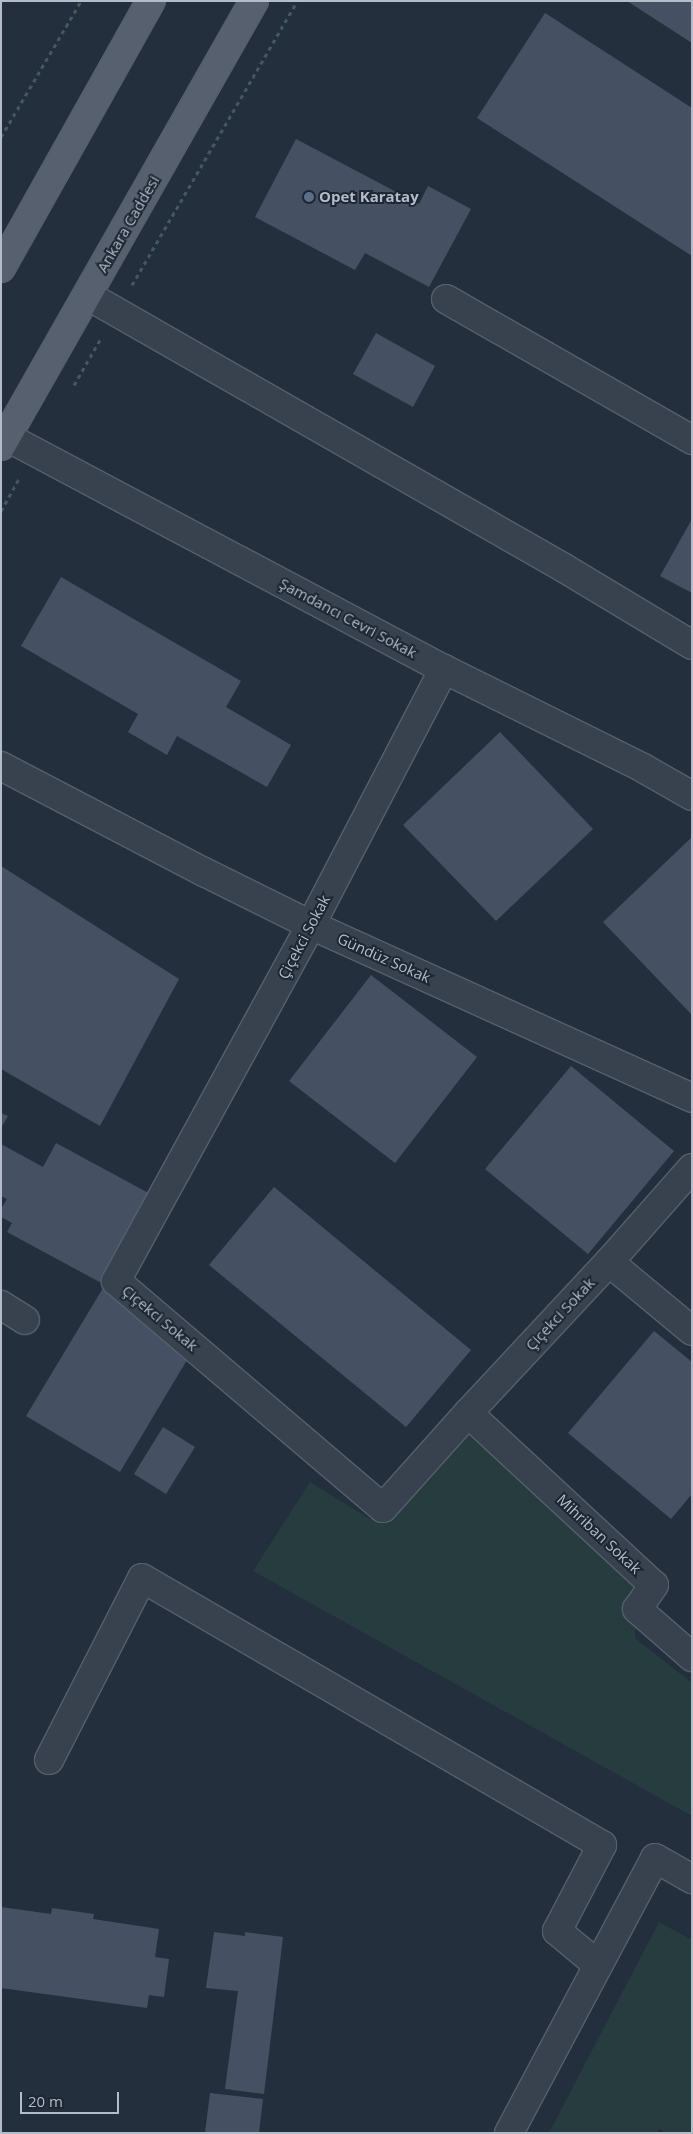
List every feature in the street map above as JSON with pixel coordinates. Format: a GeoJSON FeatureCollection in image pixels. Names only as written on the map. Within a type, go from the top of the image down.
{"type":"FeatureCollection","features":[{"type":"Feature","properties":{"kind":"main road"},"geometry":{"type":"LineString","coordinates":[[1,268],[151,1]]}},
{"type":"Feature","properties":{"kind":"main road","name":"Ankara Caddesi"},"geometry":{"type":"LineString","coordinates":[[4,442],[254,1]]}},
{"type":"Feature","properties":{"kind":"street"},"geometry":{"type":"LineString","coordinates":[[1,250],[28,222]]}},
{"type":"Feature","properties":{"kind":"street"},"geometry":{"type":"LineString","coordinates":[[87,295],[564,568],[692,645]]}},
{"type":"Feature","properties":{"kind":"street"},"geometry":{"type":"LineString","coordinates":[[446,299],[692,440]]}},
{"type":"Feature","properties":{"kind":"street","name":"Şamdancı Cevri Sokak"},"geometry":{"type":"LineString","coordinates":[[4,442],[35,452],[444,669],[643,768],[692,796]]}},
{"type":"Feature","properties":{"kind":"street","name":"Çiçekci Sokak"},"geometry":{"type":"LineString","coordinates":[[444,669],[311,924],[116,1281],[383,1508],[468,1413],[609,1262],[692,1168]]}},
{"type":"Feature","properties":{"kind":"street","name":"Gündüz Sokak"},"geometry":{"type":"LineString","coordinates":[[1,766],[204,872],[311,924],[692,1098]]}},
{"type":"Feature","properties":{"kind":"street"},"geometry":{"type":"LineString","coordinates":[[609,1262],[692,1331]]}},
{"type":"Feature","properties":{"kind":"street"},"geometry":{"type":"LineString","coordinates":[[1,1305],[25,1320]]}},
{"type":"Feature","properties":{"kind":"street","name":"Mihriban Sokak"},"geometry":{"type":"LineString","coordinates":[[468,1413],[654,1585],[637,1609],[692,1657]]}},
{"type":"Feature","properties":{"kind":"street"},"geometry":{"type":"LineString","coordinates":[[49,1760],[142,1578],[602,1845],[557,1931],[598,1965]]}},
{"type":"Feature","properties":{"kind":"street"},"geometry":{"type":"LineString","coordinates":[[508,2133],[655,1858],[692,1879]]}},
{"type":"Feature","properties":{"kind":"path"},"geometry":{"type":"LineString","coordinates":[[1,137],[81,1]]}},
{"type":"Feature","properties":{"kind":"path"},"geometry":{"type":"LineString","coordinates":[[74,386],[297,1]]}},
{"type":"Feature","properties":{"kind":"path"},"geometry":{"type":"LineString","coordinates":[[1,511],[35,452]]}},
{"type":"Feature","properties":{"kind":"green space"},"geometry":{"type":"Polygon","coordinates":[[[461,1429],[635,1578],[635,1638],[692,1683],[692,1816],[253,1571],[310,1482],[370,1519],[461,1429]]]}},
{"type":"Feature","properties":{"kind":"green space"},"geometry":{"type":"Polygon","coordinates":[[[659,1922],[692,1940],[692,2133],[667,2133],[659,2129],[657,2133],[549,2133],[659,1922]]]}},
{"type":"Feature","properties":{"kind":"building"},"geometry":{"type":"Polygon","coordinates":[[[627,1],[692,1],[692,43],[627,1]]]}},
{"type":"Feature","properties":{"kind":"building"},"geometry":{"type":"Polygon","coordinates":[[[545,13],[692,108],[692,256],[477,118],[545,13]]]}},
{"type":"Feature","properties":{"kind":"building"},"geometry":{"type":"Polygon","coordinates":[[[296,139],[419,204],[428,186],[471,209],[429,287],[365,253],[355,270],[255,217],[296,139]]]}},
{"type":"Feature","properties":{"kind":"building"},"geometry":{"type":"Polygon","coordinates":[[[376,333],[435,366],[413,407],[353,374],[376,333]]]}},
{"type":"Feature","properties":{"kind":"building"},"geometry":{"type":"Polygon","coordinates":[[[692,519],[692,593],[660,576],[692,519]]]}},
{"type":"Feature","properties":{"kind":"building"},"geometry":{"type":"Polygon","coordinates":[[[61,577],[241,681],[226,707],[291,745],[267,787],[177,736],[167,755],[128,732],[138,714],[21,646],[61,577]]]}},
{"type":"Feature","properties":{"kind":"building"},"geometry":{"type":"Polygon","coordinates":[[[500,732],[593,829],[496,921],[403,825],[500,732]]]}},
{"type":"Feature","properties":{"kind":"building"},"geometry":{"type":"Polygon","coordinates":[[[692,837],[692,1015],[603,922],[692,837]]]}},
{"type":"Feature","properties":{"kind":"building"},"geometry":{"type":"Polygon","coordinates":[[[1,866],[179,979],[100,1126],[1,1069],[1,866]]]}},
{"type":"Feature","properties":{"kind":"building"},"geometry":{"type":"Polygon","coordinates":[[[371,975],[477,1057],[395,1163],[289,1081],[371,975]]]}},
{"type":"Feature","properties":{"kind":"building"},"geometry":{"type":"Polygon","coordinates":[[[571,1066],[674,1151],[588,1254],[485,1169],[571,1066]]]}},
{"type":"Feature","properties":{"kind":"building"},"geometry":{"type":"Polygon","coordinates":[[[1,1113],[8,1116],[1,1128],[1,1113]]]}},
{"type":"Feature","properties":{"kind":"building"},"geometry":{"type":"Polygon","coordinates":[[[56,1143],[154,1196],[105,1285],[7,1232],[12,1223],[1,1217],[1,1209],[7,1199],[1,1196],[1,1144],[43,1167],[56,1143]]]}},
{"type":"Feature","properties":{"kind":"building"},"geometry":{"type":"Polygon","coordinates":[[[274,1187],[471,1350],[406,1427],[209,1265],[274,1187]]]}},
{"type":"Feature","properties":{"kind":"building"},"geometry":{"type":"Polygon","coordinates":[[[103,1288],[193,1350],[120,1472],[26,1416],[103,1288]]]}},
{"type":"Feature","properties":{"kind":"building"},"geometry":{"type":"Polygon","coordinates":[[[654,1331],[692,1362],[692,1494],[671,1519],[568,1433],[654,1331]]]}},
{"type":"Feature","properties":{"kind":"building"},"geometry":{"type":"Polygon","coordinates":[[[163,1427],[195,1447],[166,1494],[134,1474],[163,1427]]]}},
{"type":"Feature","properties":{"kind":"building"},"geometry":{"type":"Polygon","coordinates":[[[1,1907],[51,1914],[52,1908],[94,1914],[93,1919],[159,1929],[155,1957],[169,1959],[164,1997],[149,1995],[147,2008],[1,1988],[1,1907]]]}},
{"type":"Feature","properties":{"kind":"building"},"geometry":{"type":"Polygon","coordinates":[[[214,1932],[245,1936],[245,1932],[283,1937],[264,2094],[225,2089],[238,1991],[206,1988],[214,1932]]]}},
{"type":"Feature","properties":{"kind":"building"},"geometry":{"type":"Polygon","coordinates":[[[210,2093],[263,2099],[259,2133],[205,2133],[210,2093]]]}},
{"type":"Feature","properties":{"kind":"place","name":"Opet Karatay"},"geometry":{"type":"Point","coordinates":[309,197]}}]}
